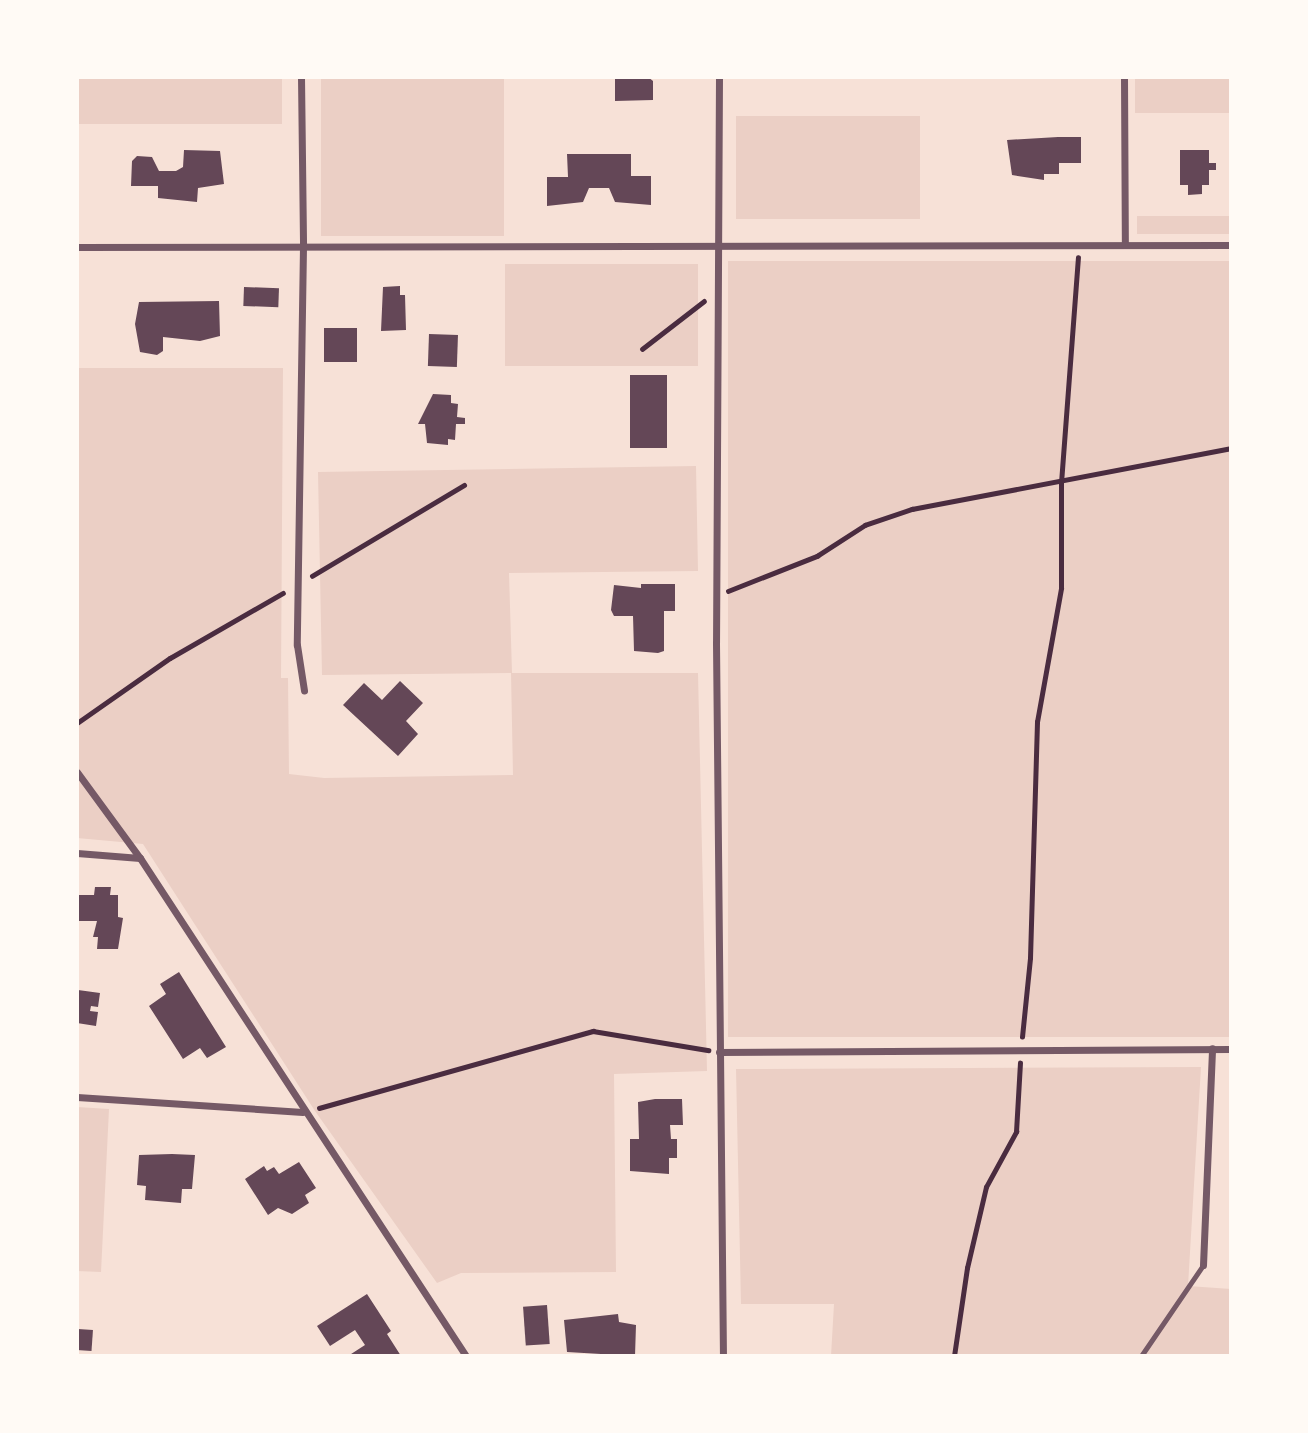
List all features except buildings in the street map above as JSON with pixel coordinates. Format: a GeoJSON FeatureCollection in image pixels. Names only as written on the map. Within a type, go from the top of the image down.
{"type":"FeatureCollection","features":[{"type":"Feature","properties":{"kind":"street"},"geometry":{"type":"LineString","coordinates":[[301,77],[302,582],[298,645],[304,690]]}},
{"type":"Feature","properties":{"kind":"street"},"geometry":{"type":"LineString","coordinates":[[719,77],[716,596],[723,1356]]}},
{"type":"Feature","properties":{"kind":"street"},"geometry":{"type":"LineString","coordinates":[[1124,77],[1125,245]]}},
{"type":"Feature","properties":{"kind":"street"},"geometry":{"type":"LineString","coordinates":[[77,247],[1231,245]]}},
{"type":"Feature","properties":{"kind":"street"},"geometry":{"type":"LineString","coordinates":[[77,772],[140,858],[303,1112],[466,1356]]}},
{"type":"Feature","properties":{"kind":"street"},"geometry":{"type":"LineString","coordinates":[[77,853],[140,858]]}},
{"type":"Feature","properties":{"kind":"street"},"geometry":{"type":"LineString","coordinates":[[1203,1265],[1212,1048]]}},
{"type":"Feature","properties":{"kind":"street"},"geometry":{"type":"LineString","coordinates":[[719,1052],[1231,1049]]}},
{"type":"Feature","properties":{"kind":"street"},"geometry":{"type":"LineString","coordinates":[[77,1097],[303,1112]]}},
{"type":"Feature","properties":{"kind":"lane"},"geometry":{"type":"LineString","coordinates":[[1141,1356],[1203,1265]]}},
{"type":"Feature","properties":{"kind":"path"},"geometry":{"type":"LineString","coordinates":[[954,1356],[967,1268],[986,1187],[1016,1132],[1030,958],[1037,722],[1061,588],[1061,483],[1079,245]]}},
{"type":"Feature","properties":{"kind":"path"},"geometry":{"type":"LineString","coordinates":[[642,349],[718,289]]}},
{"type":"Feature","properties":{"kind":"path"},"geometry":{"type":"LineString","coordinates":[[716,596],[817,556],[864,525],[912,509],[1061,483],[1231,448]]}},
{"type":"Feature","properties":{"kind":"path"},"geometry":{"type":"LineString","coordinates":[[77,723],[170,658],[464,485]]}},
{"type":"Feature","properties":{"kind":"path"},"geometry":{"type":"LineString","coordinates":[[303,1112],[593,1031],[719,1052]]}},
{"type":"Feature","properties":{"kind":"shaded area"},"geometry":{"type":"Polygon","coordinates":[[[77,77],[282,77],[282,124],[77,124],[77,77]]]}},
{"type":"Feature","properties":{"kind":"shaded area"},"geometry":{"type":"Polygon","coordinates":[[[321,77],[504,77],[504,236],[321,236],[321,77]]]}},
{"type":"Feature","properties":{"kind":"shaded area"},"geometry":{"type":"Polygon","coordinates":[[[1135,77],[1231,77],[1231,113],[1135,113],[1135,77]]]}},
{"type":"Feature","properties":{"kind":"shaded area"},"geometry":{"type":"Polygon","coordinates":[[[736,116],[920,116],[920,219],[736,219],[736,116]]]}},
{"type":"Feature","properties":{"kind":"shaded area"},"geometry":{"type":"Polygon","coordinates":[[[1137,216],[1231,216],[1231,234],[1137,234],[1137,216]]]}},
{"type":"Feature","properties":{"kind":"shaded area"},"geometry":{"type":"Polygon","coordinates":[[[728,261],[1231,261],[1231,1037],[728,1037],[728,261]]]}},
{"type":"Feature","properties":{"kind":"shaded area"},"geometry":{"type":"Polygon","coordinates":[[[505,264],[698,264],[698,366],[505,366],[505,264]]]}},
{"type":"Feature","properties":{"kind":"shaded area"},"geometry":{"type":"Polygon","coordinates":[[[77,368],[283,368],[281,678],[288,678],[289,774],[324,778],[513,775],[511,673],[322,675],[318,472],[696,466],[698,571],[509,573],[512,673],[698,673],[707,1071],[614,1074],[616,1272],[461,1273],[437,1283],[315,1111],[143,844],[77,838],[77,368]]]}},
{"type":"Feature","properties":{"kind":"shaded area"},"geometry":{"type":"Polygon","coordinates":[[[1201,1067],[1188,1286],[1231,1289],[1231,1356],[831,1356],[834,1304],[741,1304],[736,1069],[1201,1067]]]}},
{"type":"Feature","properties":{"kind":"shaded area"},"geometry":{"type":"Polygon","coordinates":[[[77,1107],[109,1109],[101,1272],[77,1271],[77,1107]]]}}]}
